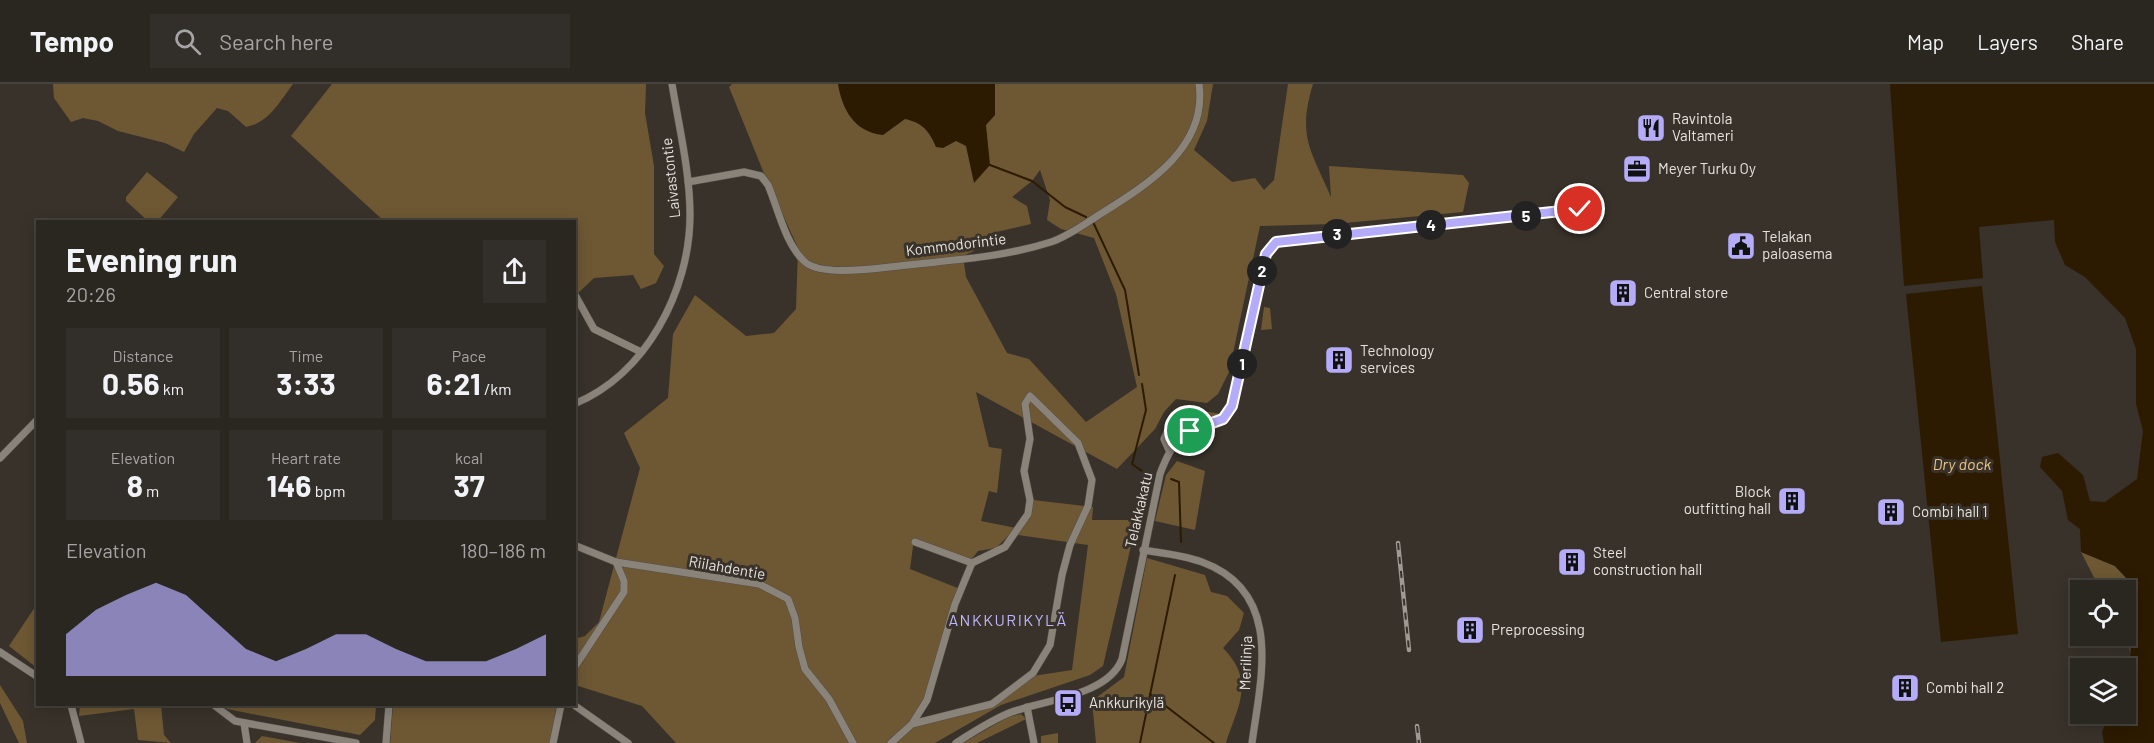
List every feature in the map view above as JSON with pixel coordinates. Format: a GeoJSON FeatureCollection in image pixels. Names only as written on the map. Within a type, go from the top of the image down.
{"type":"FeatureCollection","features":[{"type":"Feature","properties":{"kind":"street","name":"Laivastontie"},"geometry":{"type":"LineString","coordinates":[[576,403],[602,389],[641,352],[668,310],[682,273],[689,234],[688,182],[672,84]]}},
{"type":"Feature","properties":{"kind":"street","name":"Kommodorintie"},"geometry":{"type":"LineString","coordinates":[[688,182],[744,172],[761,176],[768,185],[796,250],[806,263],[817,268],[868,269],[996,255],[1054,241],[1147,185],[1179,156],[1190,137],[1198,105],[1199,84]]}},
{"type":"Feature","properties":{"kind":"street"},"geometry":{"type":"LineString","coordinates":[[1169,450],[1196,428],[1223,419],[1232,406],[1266,254],[1276,242],[1580,209]]}},
{"type":"Feature","properties":{"kind":"street"},"geometry":{"type":"LineString","coordinates":[[576,297],[594,329],[641,352]]}},
{"type":"Feature","properties":{"kind":"street"},"geometry":{"type":"LineString","coordinates":[[891,743],[912,724],[927,699],[955,604],[972,563],[1005,547],[1028,514],[1030,500],[1024,471],[1030,438],[1025,404],[1030,396],[1077,443],[1092,480],[1088,506],[1070,545],[1062,575],[1050,645],[1033,673],[993,704],[912,724]]}},
{"type":"Feature","properties":{"kind":"street","name":"Telakkakatu"},"geometry":{"type":"LineString","coordinates":[[1027,707],[1094,687],[1112,677],[1122,660],[1160,474],[1169,450],[1164,439],[1174,417],[1189,418],[1196,428]]}},
{"type":"Feature","properties":{"kind":"street"},"geometry":{"type":"LineString","coordinates":[[0,458],[36,421]]}},
{"type":"Feature","properties":{"kind":"street"},"geometry":{"type":"LineString","coordinates":[[915,542],[972,563]]}},
{"type":"Feature","properties":{"kind":"street","name":"Riilahdentie"},"geometry":{"type":"LineString","coordinates":[[576,545],[616,562],[759,584],[788,599],[795,618],[805,669],[830,699],[853,743]]}},
{"type":"Feature","properties":{"kind":"street","name":"Merilinja"},"geometry":{"type":"LineString","coordinates":[[1143,550],[1192,559],[1211,566],[1237,585],[1251,605],[1260,626],[1263,644],[1252,743]]}},
{"type":"Feature","properties":{"kind":"street"},"geometry":{"type":"LineString","coordinates":[[576,665],[624,591],[624,581],[616,562]]}},
{"type":"Feature","properties":{"kind":"street"},"geometry":{"type":"LineString","coordinates":[[0,652],[36,676]]}},
{"type":"Feature","properties":{"kind":"street"},"geometry":{"type":"LineString","coordinates":[[71,706],[81,743]]}},
{"type":"Feature","properties":{"kind":"street"},"geometry":{"type":"LineString","coordinates":[[215,706],[227,717],[244,723],[356,743]]}},
{"type":"Feature","properties":{"kind":"street"},"geometry":{"type":"LineString","coordinates":[[386,743],[389,706]]}},
{"type":"Feature","properties":{"kind":"street"},"geometry":{"type":"LineString","coordinates":[[553,743],[561,706]]}},
{"type":"Feature","properties":{"kind":"street"},"geometry":{"type":"LineString","coordinates":[[575,706],[628,743]]}},
{"type":"Feature","properties":{"kind":"street"},"geometry":{"type":"LineString","coordinates":[[956,743],[991,722],[1027,707],[1034,743]]}},
{"type":"Feature","properties":{"kind":"street"},"geometry":{"type":"LineString","coordinates":[[244,723],[247,743]]}},
{"type":"Feature","properties":{"kind":"shaded area"},"geometry":{"type":"Polygon","coordinates":[[[53,84],[293,84],[268,116],[254,125],[246,127],[228,111],[217,108],[194,134],[184,152],[165,143],[118,131],[98,121],[83,118],[71,122],[54,98],[53,84]]]}},
{"type":"Feature","properties":{"kind":"shaded area"},"geometry":{"type":"Polygon","coordinates":[[[332,84],[646,84],[645,113],[654,166],[654,254],[664,266],[656,283],[641,289],[633,275],[594,278],[576,295],[576,220],[443,220],[439,218],[383,220],[291,136],[332,84]]]}},
{"type":"Feature","properties":{"kind":"shaded area"},"geometry":{"type":"Polygon","coordinates":[[[732,84],[1213,84],[1207,121],[1194,150],[1232,182],[1255,178],[1264,190],[1274,180],[1288,84],[1313,84],[1308,102],[1306,131],[1312,155],[1331,197],[1329,166],[1463,175],[1469,183],[1463,212],[1334,224],[1260,226],[1229,372],[1218,394],[1207,403],[1176,399],[1164,412],[1155,429],[1117,469],[976,392],[989,447],[1002,449],[997,493],[989,491],[981,521],[1016,528],[996,548],[978,551],[971,560],[914,539],[910,569],[960,589],[923,703],[912,720],[919,724],[1000,701],[1033,676],[1072,670],[1088,545],[1018,535],[1033,500],[1093,507],[1092,520],[1137,520],[1103,666],[1090,675],[1001,705],[935,743],[676,743],[642,706],[576,685],[576,638],[585,636],[599,622],[640,468],[624,433],[668,398],[673,334],[695,295],[746,336],[774,333],[796,309],[798,248],[763,171],[729,87],[732,84]],[[1040,170],[1032,181],[1012,197],[1027,206],[1031,224],[992,233],[976,250],[963,256],[966,277],[1007,353],[1029,359],[1086,422],[1137,387],[1116,294],[1094,238],[1061,229],[1047,220],[1050,200],[1040,170]]]}},
{"type":"Feature","properties":{"kind":"shaded area"},"geometry":{"type":"Polygon","coordinates":[[[147,172],[178,197],[159,220],[147,220],[126,201],[126,197],[147,172]]]}},
{"type":"Feature","properties":{"kind":"shaded area"},"geometry":{"type":"Polygon","coordinates":[[[1264,307],[1270,308],[1272,329],[1261,330],[1264,307]]]}},
{"type":"Feature","properties":{"kind":"shaded area"},"geometry":{"type":"Polygon","coordinates":[[[1179,407],[1221,414],[1201,420],[1181,412],[1169,417],[1170,413],[1179,407]]]}},
{"type":"Feature","properties":{"kind":"shaded area"},"geometry":{"type":"Polygon","coordinates":[[[1177,420],[1183,420],[1186,425],[1168,440],[1177,420]]]}},
{"type":"Feature","properties":{"kind":"shaded area"},"geometry":{"type":"Polygon","coordinates":[[[1177,461],[1205,471],[1195,530],[1155,521],[1166,475],[1177,461]]]}},
{"type":"Feature","properties":{"kind":"shaded area"},"geometry":{"type":"Polygon","coordinates":[[[2081,552],[2115,566],[2128,580],[2095,580],[2081,552]]]}},
{"type":"Feature","properties":{"kind":"shaded area"},"geometry":{"type":"Polygon","coordinates":[[[1147,558],[1205,575],[1211,592],[1227,596],[1244,613],[1239,630],[1223,648],[1239,671],[1241,682],[1239,705],[1226,743],[1096,743],[1092,701],[1124,677],[1147,558]]]}},
{"type":"Feature","properties":{"kind":"shaded area"},"geometry":{"type":"Polygon","coordinates":[[[36,606],[36,667],[9,646],[36,606]]]}},
{"type":"Feature","properties":{"kind":"shaded area"},"geometry":{"type":"Polygon","coordinates":[[[0,685],[23,721],[27,743],[19,743],[0,703],[0,685]]]}},
{"type":"Feature","properties":{"kind":"shaded area"},"geometry":{"type":"Polygon","coordinates":[[[80,706],[161,706],[164,735],[171,743],[138,740],[134,709],[79,716],[80,706]]]}},
{"type":"Feature","properties":{"kind":"shaded area"},"geometry":{"type":"Polygon","coordinates":[[[225,706],[376,706],[375,720],[360,735],[227,709],[225,706]]]}},
{"type":"Feature","properties":{"kind":"shaded area"},"geometry":{"type":"Polygon","coordinates":[[[393,706],[557,706],[550,743],[390,743],[393,706]]]}},
{"type":"Feature","properties":{"kind":"shaded area"},"geometry":{"type":"Polygon","coordinates":[[[1021,714],[1026,719],[977,743],[963,743],[1008,717],[1021,714]]]}},
{"type":"Feature","properties":{"kind":"shaded area"},"geometry":{"type":"Polygon","coordinates":[[[1058,733],[1058,743],[1041,743],[1041,736],[1058,733]]]}},
{"type":"Feature","properties":{"kind":"shaded area"},"geometry":{"type":"Polygon","coordinates":[[[262,736],[300,743],[255,743],[262,736]]]}},
{"type":"Feature","properties":{"kind":"water"},"geometry":{"type":"Polygon","coordinates":[[[838,84],[995,84],[995,115],[986,125],[990,165],[974,183],[966,146],[956,141],[943,148],[936,147],[925,128],[905,119],[883,135],[864,129],[851,118],[846,110],[838,84]]]}},
{"type":"Feature","properties":{"kind":"water"},"geometry":{"type":"Polygon","coordinates":[[[1890,84],[2154,84],[2154,743],[2104,743],[2102,732],[2106,724],[2136,724],[2136,658],[2130,658],[2130,646],[2136,646],[2136,580],[2128,580],[2115,566],[2081,552],[2080,529],[2068,520],[2062,491],[2040,467],[2042,457],[2058,453],[2083,475],[2090,501],[2105,502],[2137,479],[2143,431],[2136,404],[2136,349],[2125,318],[2085,277],[2065,265],[2055,242],[2054,220],[1979,227],[1983,278],[1904,286],[1890,84]]]}},
{"type":"Feature","properties":{"kind":"water","name":"Dry dock"},"geometry":{"type":"Polygon","coordinates":[[[1982,286],[2018,634],[1941,642],[1906,294],[1982,286]]]}},
{"type":"Feature","properties":{"kind":"waterway"},"geometry":{"type":"LineString","coordinates":[[990,165],[1032,181],[1065,207],[1086,217]]}},
{"type":"Feature","properties":{"kind":"waterway"},"geometry":{"type":"LineString","coordinates":[[1093,222],[1125,290],[1139,375]]}},
{"type":"Feature","properties":{"kind":"waterway"},"geometry":{"type":"LineString","coordinates":[[1142,384],[1146,410],[1132,464],[1142,471]]}},
{"type":"Feature","properties":{"kind":"waterway"},"geometry":{"type":"LineString","coordinates":[[1171,479],[1179,482],[1181,542]]}},
{"type":"Feature","properties":{"kind":"waterway"},"geometry":{"type":"LineString","coordinates":[[1140,743],[1175,575]]}},
{"type":"Feature","properties":{"kind":"waterway"},"geometry":{"type":"LineString","coordinates":[[1150,694],[1214,743]]}},
{"type":"Feature","properties":{"kind":"railway"},"geometry":{"type":"LineString","coordinates":[[1398,543],[1409,650]]}},
{"type":"Feature","properties":{"kind":"railway"},"geometry":{"type":"LineString","coordinates":[[1417,726],[1419,743]]}},
{"type":"Feature","properties":{"kind":"place","name":"Ravintola Valtameri"},"geometry":{"type":"Point","coordinates":[1651,128]}},
{"type":"Feature","properties":{"kind":"place","name":"Meyer Turku Oy"},"geometry":{"type":"Point","coordinates":[1637,169]}},
{"type":"Feature","properties":{"kind":"place","name":"Telakan paloasema"},"geometry":{"type":"Point","coordinates":[1741,246]}},
{"type":"Feature","properties":{"kind":"place","name":"Central store"},"geometry":{"type":"Point","coordinates":[1623,293]}},
{"type":"Feature","properties":{"kind":"place","name":"Technology services"},"geometry":{"type":"Point","coordinates":[1339,360]}},
{"type":"Feature","properties":{"kind":"place","name":"Block outfitting hall"},"geometry":{"type":"Point","coordinates":[1792,501]}},
{"type":"Feature","properties":{"kind":"place","name":"Combi hall 1"},"geometry":{"type":"Point","coordinates":[1891,512]}},
{"type":"Feature","properties":{"kind":"place","name":"Steel construction hall"},"geometry":{"type":"Point","coordinates":[1572,562]}},
{"type":"Feature","properties":{"kind":"place","name":"Preprocessing"},"geometry":{"type":"Point","coordinates":[1470,630]}},
{"type":"Feature","properties":{"kind":"place","name":"Combi hall 2"},"geometry":{"type":"Point","coordinates":[1905,688]}},
{"type":"Feature","properties":{"kind":"place","name":"Ankkurikylä"},"geometry":{"type":"Point","coordinates":[1068,703]}},
{"type":"Feature","properties":{"kind":"district","name":"ANKKURIKYLÄ"},"geometry":{"type":"Point","coordinates":[1008,620]}},
{"type":"Feature","properties":{"kind":"route"},"geometry":{"type":"LineString","coordinates":[[1190,431],[1223,419],[1232,406],[1263,264],[1269,248],[1276,242],[1360,231],[1474,222],[1580,209]]}}]}
